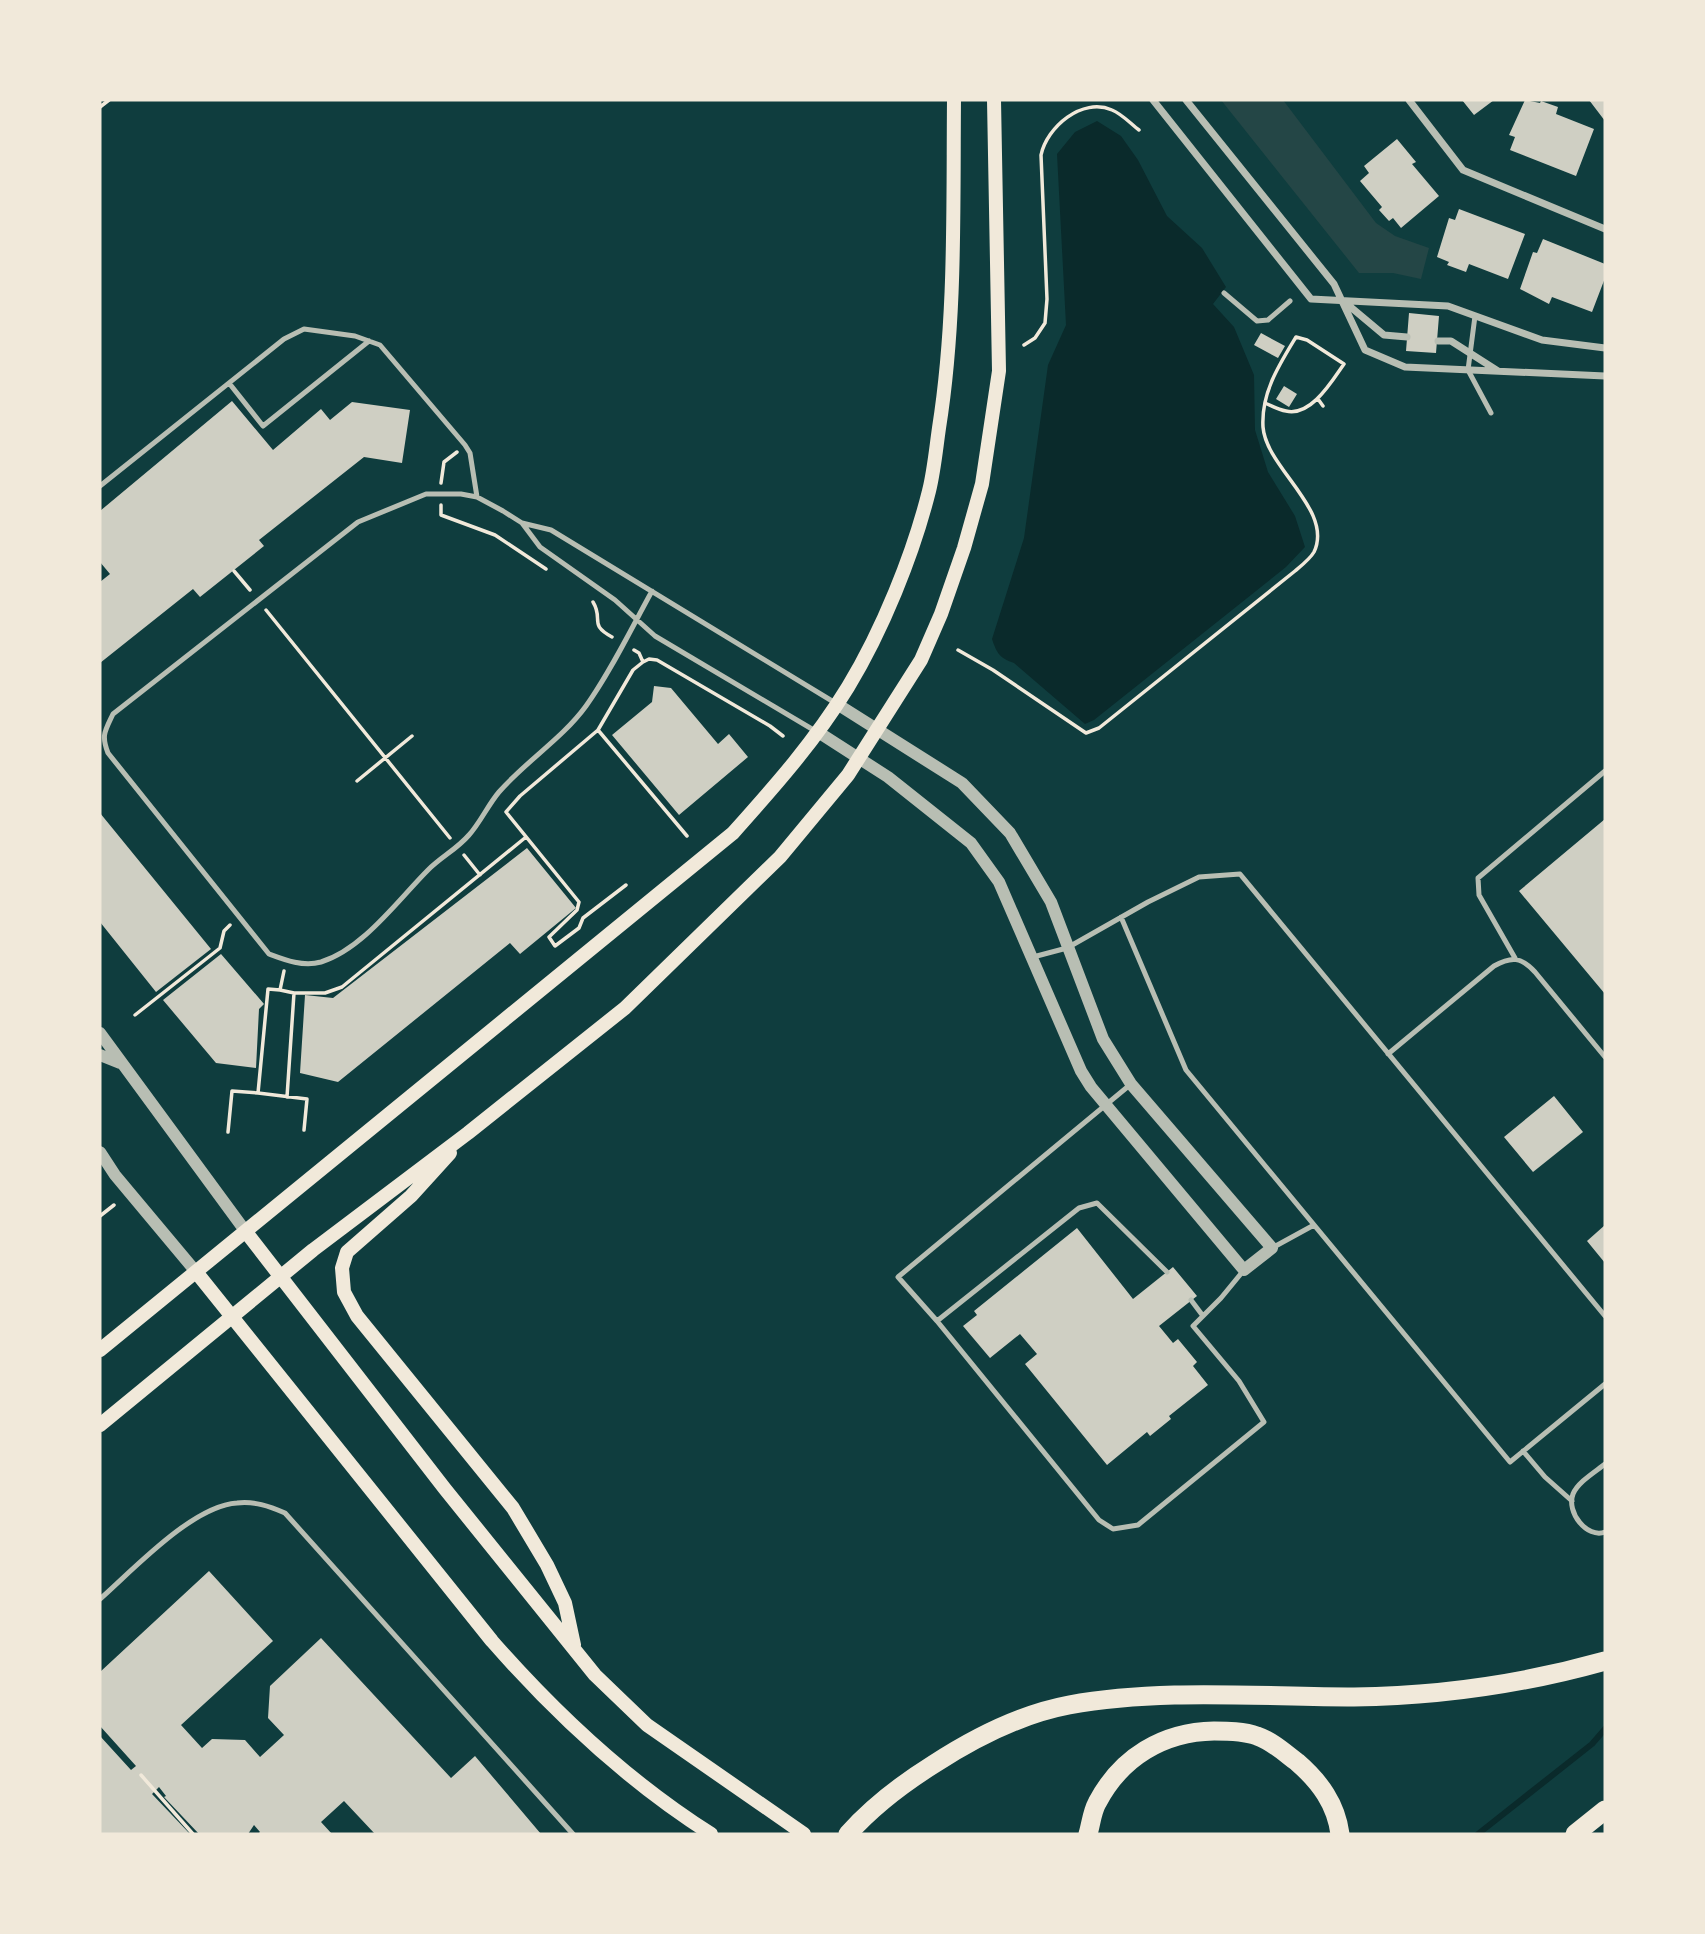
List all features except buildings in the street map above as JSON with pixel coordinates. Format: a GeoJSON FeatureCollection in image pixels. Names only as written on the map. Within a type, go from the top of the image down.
{"type":"FeatureCollection","features":[{"type":"Feature","properties":{"kind":"highway"},"geometry":{"type":"LineString","coordinates":[[848,1834],[901,1784],[957,1748],[1010,1722],[1068,1705],[1136,1696],[1422,1695],[1565,1673],[1605,1661]]}},
{"type":"Feature","properties":{"kind":"highway"},"geometry":{"type":"LineString","coordinates":[[1088,1834],[1096,1805],[1115,1775],[1149,1746],[1192,1732],[1226,1731],[1256,1735],[1283,1750],[1308,1771],[1330,1799],[1340,1834]]}},
{"type":"Feature","properties":{"kind":"highway"},"geometry":{"type":"LineString","coordinates":[[1575,1834],[1605,1810]]}},
{"type":"Feature","properties":{"kind":"main road"},"geometry":{"type":"LineString","coordinates":[[100,1350],[733,833],[799,758],[818,732],[849,686],[887,611],[917,533],[930,489],[944,400],[952,300],[954,100]]}},
{"type":"Feature","properties":{"kind":"main road"},"geometry":{"type":"LineString","coordinates":[[100,1425],[281,1276],[468,1133],[625,1008],[779,857],[844,782],[921,660],[964,548],[982,484],[999,371],[994,100]]}},
{"type":"Feature","properties":{"kind":"main road"},"geometry":{"type":"LineString","coordinates":[[468,1133],[411,1196],[347,1252],[342,1268],[344,1292],[357,1316],[513,1508],[547,1565],[565,1603],[575,1650]]}},
{"type":"Feature","properties":{"kind":"main road"},"geometry":{"type":"LineString","coordinates":[[246,1232],[445,1489],[594,1675],[646,1725],[804,1834]]}},
{"type":"Feature","properties":{"kind":"main road"},"geometry":{"type":"LineString","coordinates":[[197,1273],[492,1642],[533,1688],[643,1788],[711,1834]]}},
{"type":"Feature","properties":{"kind":"street"},"geometry":{"type":"LineString","coordinates":[[1153,100],[1311,299],[1448,306],[1542,340],[1605,348]]}},
{"type":"Feature","properties":{"kind":"street"},"geometry":{"type":"LineString","coordinates":[[1186,100],[1334,284],[1365,350],[1405,367],[1605,376]]}},
{"type":"Feature","properties":{"kind":"street"},"geometry":{"type":"LineString","coordinates":[[1409,100],[1463,170],[1605,229]]}},
{"type":"Feature","properties":{"kind":"street"},"geometry":{"type":"LineString","coordinates":[[1343,302],[1384,335],[1407,337]]}},
{"type":"Feature","properties":{"kind":"street"},"geometry":{"type":"LineString","coordinates":[[1438,341],[1451,341],[1500,371]]}},
{"type":"Feature","properties":{"kind":"street"},"geometry":{"type":"LineString","coordinates":[[818,732],[912,794],[971,842],[999,882],[1081,1070],[1091,1087],[1244,1270],[1272,1248],[1130,1084],[1103,1039],[1051,902],[1010,833],[962,783],[837,704]]}},
{"type":"Feature","properties":{"kind":"street"},"geometry":{"type":"LineString","coordinates":[[100,1033],[246,1232]]}},
{"type":"Feature","properties":{"kind":"street"},"geometry":{"type":"LineString","coordinates":[[100,1055],[121,1063]]}},
{"type":"Feature","properties":{"kind":"street"},"geometry":{"type":"LineString","coordinates":[[100,1152],[115,1175],[197,1273]]}},
{"type":"Feature","properties":{"kind":"lane"},"geometry":{"type":"LineString","coordinates":[[1224,293],[1257,321],[1268,320],[1290,301]]}},
{"type":"Feature","properties":{"kind":"lane"},"geometry":{"type":"LineString","coordinates":[[1475,316],[1468,370],[1491,413]]}},
{"type":"Feature","properties":{"kind":"lane"},"geometry":{"type":"LineString","coordinates":[[100,486],[284,339],[304,329],[355,336],[380,345],[465,445],[470,453],[477,497]]}},
{"type":"Feature","properties":{"kind":"lane"},"geometry":{"type":"LineString","coordinates":[[229,383],[263,426],[369,341]]}},
{"type":"Feature","properties":{"kind":"lane"},"geometry":{"type":"LineString","coordinates":[[652,591],[576,719],[499,792],[471,834],[429,869],[387,916],[343,952],[319,962],[295,963],[269,954],[102,745],[113,714],[358,522],[426,494],[441,493],[477,497],[522,523],[551,530],[652,591],[837,704]]}},
{"type":"Feature","properties":{"kind":"lane"},"geometry":{"type":"LineString","coordinates":[[522,523],[540,547],[615,600],[655,636],[818,732]]}},
{"type":"Feature","properties":{"kind":"lane"},"geometry":{"type":"LineString","coordinates":[[1515,958],[1479,895],[1478,878],[1605,771]]}},
{"type":"Feature","properties":{"kind":"lane"},"geometry":{"type":"LineString","coordinates":[[1033,957],[1067,948],[1199,877],[1240,874],[1605,1315]]}},
{"type":"Feature","properties":{"kind":"lane"},"geometry":{"type":"LineString","coordinates":[[1121,918],[1186,1070],[1510,1462],[1605,1384]]}},
{"type":"Feature","properties":{"kind":"lane"},"geometry":{"type":"LineString","coordinates":[[1388,1054],[1494,966],[1515,958],[1525,962],[1535,972],[1605,1057]]}},
{"type":"Feature","properties":{"kind":"lane"},"geometry":{"type":"LineString","coordinates":[[1130,1084],[898,1277],[1099,1520],[1113,1529],[1138,1525],[1264,1422],[1239,1381],[1193,1326],[1244,1270]]}},
{"type":"Feature","properties":{"kind":"lane"},"geometry":{"type":"LineString","coordinates":[[937,1321],[1079,1208],[1097,1203],[1167,1272]]}},
{"type":"Feature","properties":{"kind":"lane"},"geometry":{"type":"LineString","coordinates":[[1272,1248],[1314,1225]]}},
{"type":"Feature","properties":{"kind":"lane"},"geometry":{"type":"LineString","coordinates":[[1191,1300],[1203,1316]]}},
{"type":"Feature","properties":{"kind":"lane"},"geometry":{"type":"LineString","coordinates":[[1523,1451],[1545,1477],[1572,1501]]}},
{"type":"Feature","properties":{"kind":"lane"},"geometry":{"type":"LineString","coordinates":[[1605,1464],[1580,1485],[1572,1501],[1572,1510],[1587,1530],[1599,1534],[1605,1532]]}},
{"type":"Feature","properties":{"kind":"lane"},"geometry":{"type":"LineString","coordinates":[[100,1599],[163,1542],[210,1510],[234,1503],[257,1503],[285,1513],[573,1834]]}},
{"type":"Feature","properties":{"kind":"path"},"geometry":{"type":"LineString","coordinates":[[100,107],[109,100]]}},
{"type":"Feature","properties":{"kind":"path"},"geometry":{"type":"LineString","coordinates":[[1024,345],[1035,338],[1045,323],[1047,299],[1041,155],[1044,142],[1071,114],[1091,107],[1112,110],[1139,130]]}},
{"type":"Feature","properties":{"kind":"path"},"geometry":{"type":"LineString","coordinates":[[958,650],[993,670],[1067,723],[1086,733],[1098,728],[1295,571],[1314,553],[1318,531],[1306,502],[1273,457],[1263,428],[1265,403],[1274,373],[1296,337],[1307,340],[1344,363],[1318,399],[1295,412],[1265,403]]}},
{"type":"Feature","properties":{"kind":"path"},"geometry":{"type":"LineString","coordinates":[[1318,399],[1323,406]]}},
{"type":"Feature","properties":{"kind":"path"},"geometry":{"type":"LineString","coordinates":[[465,445],[444,462],[441,515],[495,535],[548,570]]}},
{"type":"Feature","properties":{"kind":"path"},"geometry":{"type":"LineString","coordinates":[[234,571],[480,875]]}},
{"type":"Feature","properties":{"kind":"path"},"geometry":{"type":"LineString","coordinates":[[592,601],[597,609],[597,625],[601,631],[639,653],[643,662]]}},
{"type":"Feature","properties":{"kind":"path"},"geometry":{"type":"LineString","coordinates":[[626,885],[583,918],[579,928],[555,946],[548,937],[577,910],[579,902],[506,812],[520,796],[598,730],[633,670],[649,659],[657,660],[783,736]]}},
{"type":"Feature","properties":{"kind":"path"},"geometry":{"type":"LineString","coordinates":[[598,730],[687,836]]}},
{"type":"Feature","properties":{"kind":"path"},"geometry":{"type":"LineString","coordinates":[[357,781],[412,736]]}},
{"type":"Feature","properties":{"kind":"path"},"geometry":{"type":"LineString","coordinates":[[258,1093],[268,989],[294,993],[325,993],[342,986],[526,837]]}},
{"type":"Feature","properties":{"kind":"path"},"geometry":{"type":"LineString","coordinates":[[135,1015],[220,948],[224,931],[240,917]]}},
{"type":"Feature","properties":{"kind":"path"},"geometry":{"type":"LineString","coordinates":[[280,990],[285,960]]}},
{"type":"Feature","properties":{"kind":"path"},"geometry":{"type":"LineString","coordinates":[[287,1097],[294,993]]}},
{"type":"Feature","properties":{"kind":"path"},"geometry":{"type":"LineString","coordinates":[[228,1132],[232,1091],[307,1098],[304,1130]]}},
{"type":"Feature","properties":{"kind":"path"},"geometry":{"type":"LineString","coordinates":[[100,1216],[114,1205]]}},
{"type":"Feature","properties":{"kind":"path"},"geometry":{"type":"LineString","coordinates":[[141,1775],[193,1834]]}},
{"type":"Feature","properties":{"kind":"shaded area"},"geometry":{"type":"Polygon","coordinates":[[[1221,100],[1283,100],[1376,223],[1395,236],[1429,248],[1421,279],[1393,273],[1359,273],[1221,100]]]}},
{"type":"Feature","properties":{"kind":"shaded area"},"geometry":{"type":"Polygon","coordinates":[[[1097,121],[1121,136],[1138,160],[1167,216],[1202,248],[1226,287],[1213,304],[1234,327],[1254,375],[1255,430],[1268,472],[1295,516],[1305,547],[1286,567],[1094,720],[1085,724],[1014,663],[1002,657],[992,639],[1024,538],[1048,365],[1066,325],[1057,154],[1075,132],[1097,121]]]}},
{"type":"Feature","properties":{"kind":"waterway"},"geometry":{"type":"LineString","coordinates":[[1478,1834],[1592,1744],[1605,1729]]}}]}
